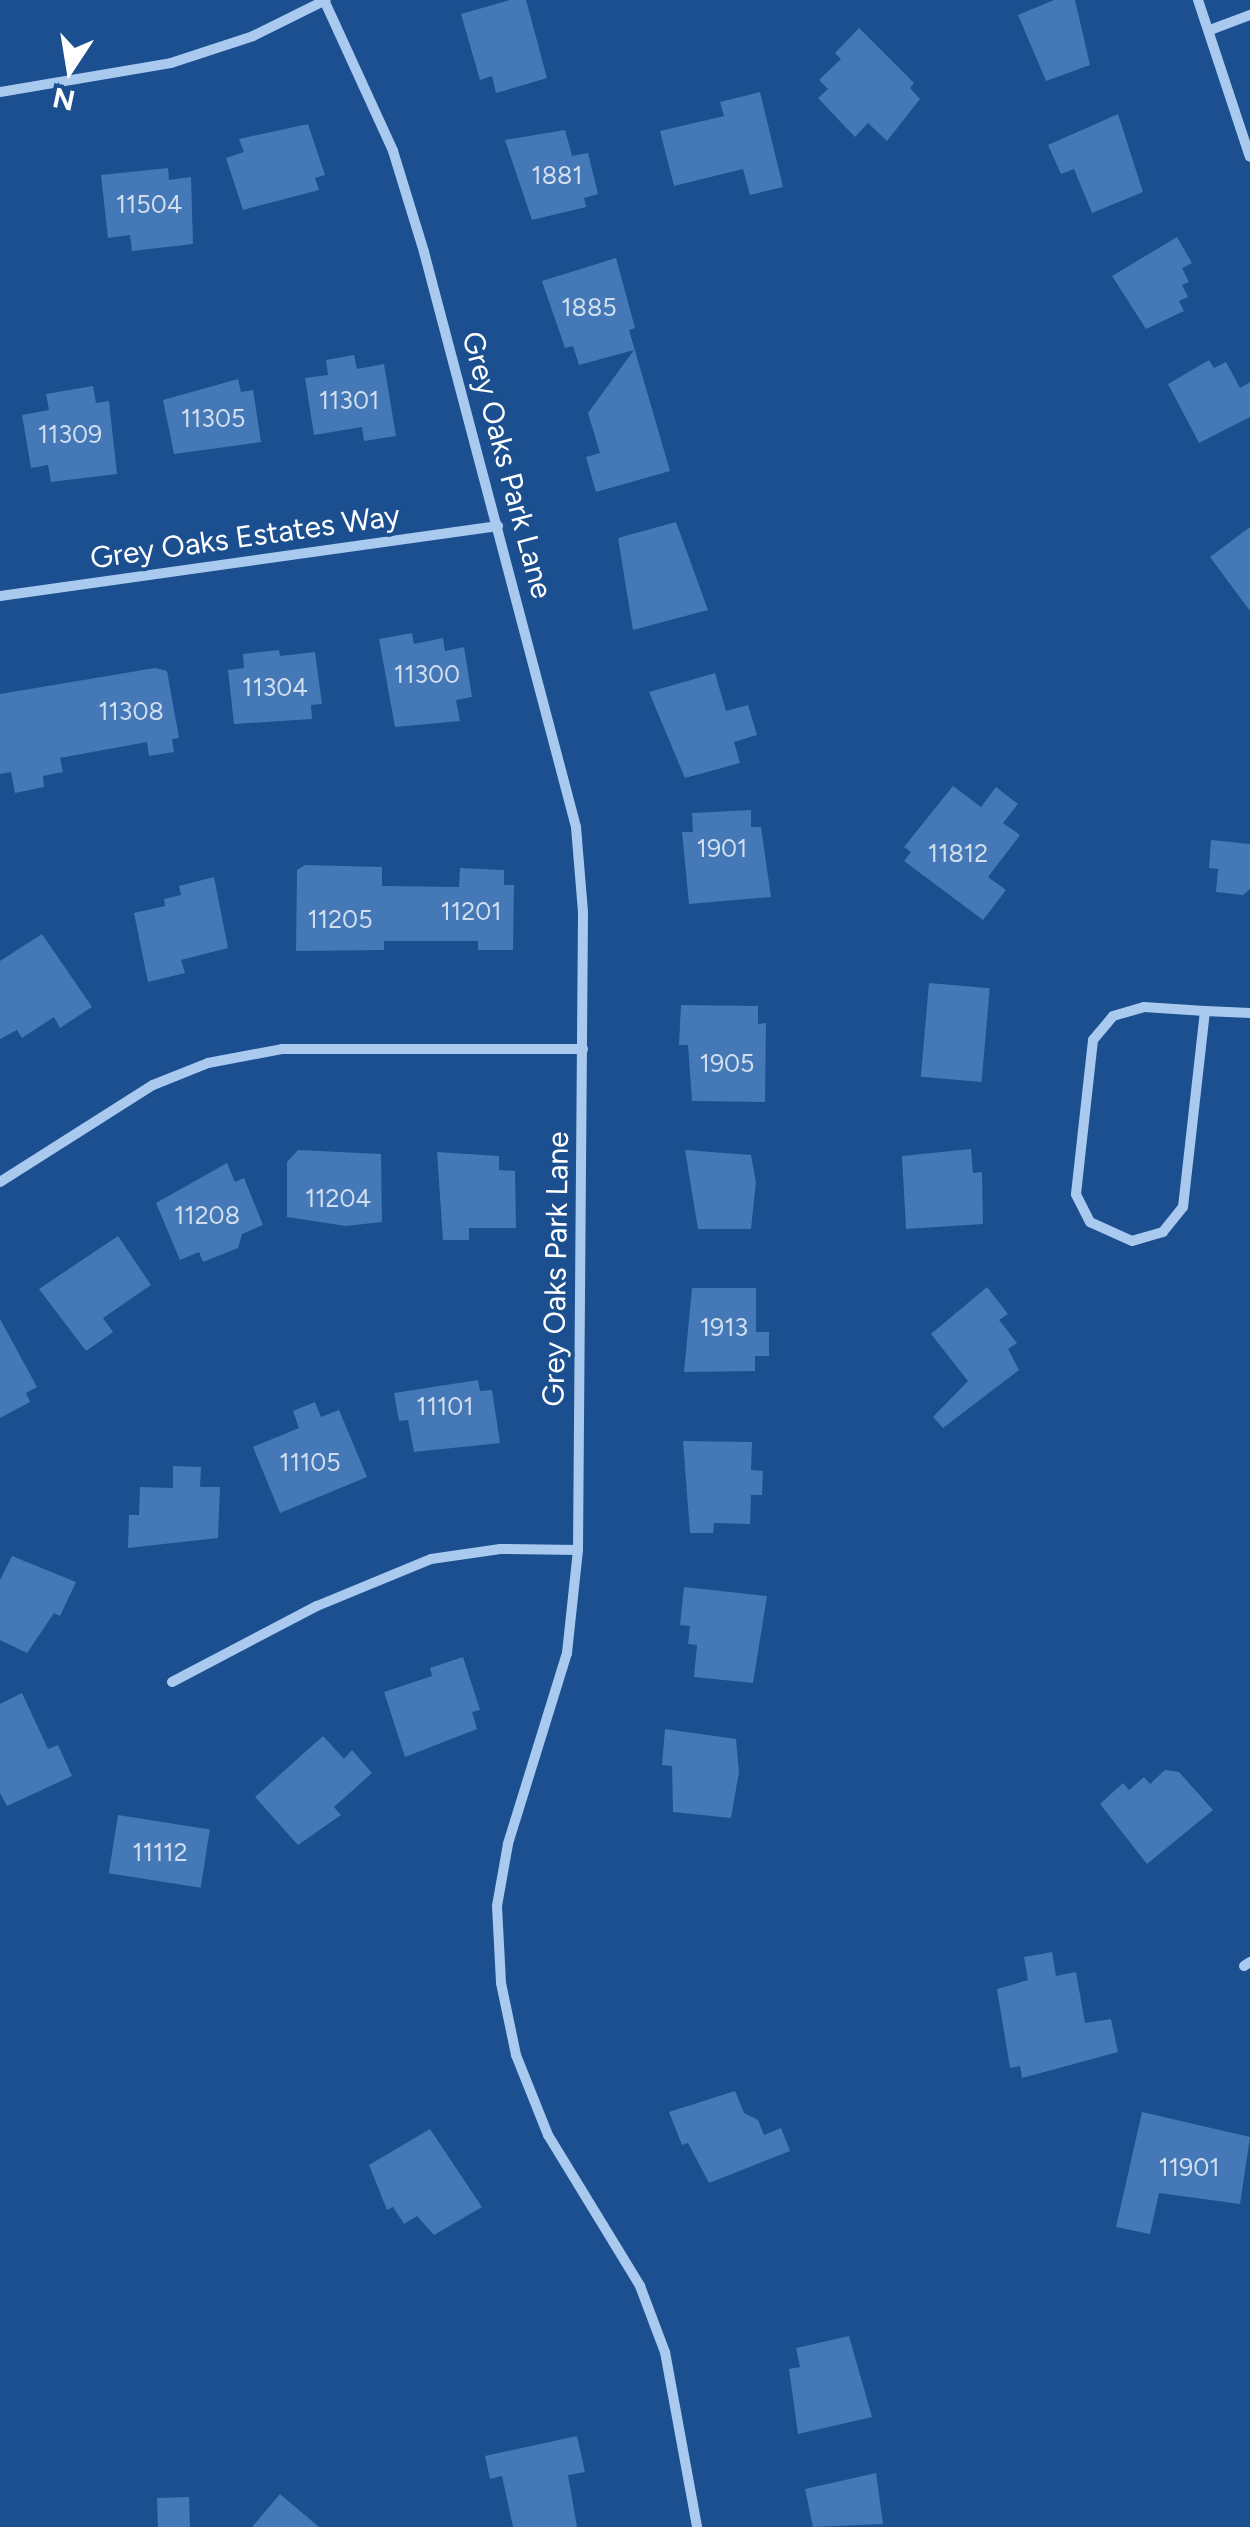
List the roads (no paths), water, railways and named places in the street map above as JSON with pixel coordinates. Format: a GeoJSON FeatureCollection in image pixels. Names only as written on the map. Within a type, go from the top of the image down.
{"type":"FeatureCollection","features":[{"type":"Feature","properties":{"kind":"street"},"geometry":{"type":"LineString","coordinates":[[0,92],[171,63],[253,36],[324,0]]}},
{"type":"Feature","properties":{"kind":"street","name":"Grey Oaks Park Lane"},"geometry":{"type":"LineString","coordinates":[[324,0],[393,151],[498,526],[576,828],[583,1049],[578,1550],[567,1653],[500,1890],[501,1983],[516,2055],[548,2136],[640,2286],[665,2352],[697,2527]]}},
{"type":"Feature","properties":{"kind":"street"},"geometry":{"type":"LineString","coordinates":[[1198,0],[1250,157]]}},
{"type":"Feature","properties":{"kind":"street"},"geometry":{"type":"LineString","coordinates":[[1210,30],[1250,15]]}},
{"type":"Feature","properties":{"kind":"street","name":"Grey Oaks Estates Way"},"geometry":{"type":"LineString","coordinates":[[0,596],[498,526]]}},
{"type":"Feature","properties":{"kind":"street"},"geometry":{"type":"LineString","coordinates":[[1205,1010],[1183,1208],[1162,1232],[1116,1239],[1090,1222],[1076,1194],[1093,1040],[1128,1010],[1205,1010],[1250,1013]]}},
{"type":"Feature","properties":{"kind":"street"},"geometry":{"type":"LineString","coordinates":[[0,1182],[153,1085],[208,1063],[282,1049],[583,1049]]}},
{"type":"Feature","properties":{"kind":"street"},"geometry":{"type":"LineString","coordinates":[[172,1682],[317,1606],[431,1559],[500,1549],[578,1550]]}}]}
